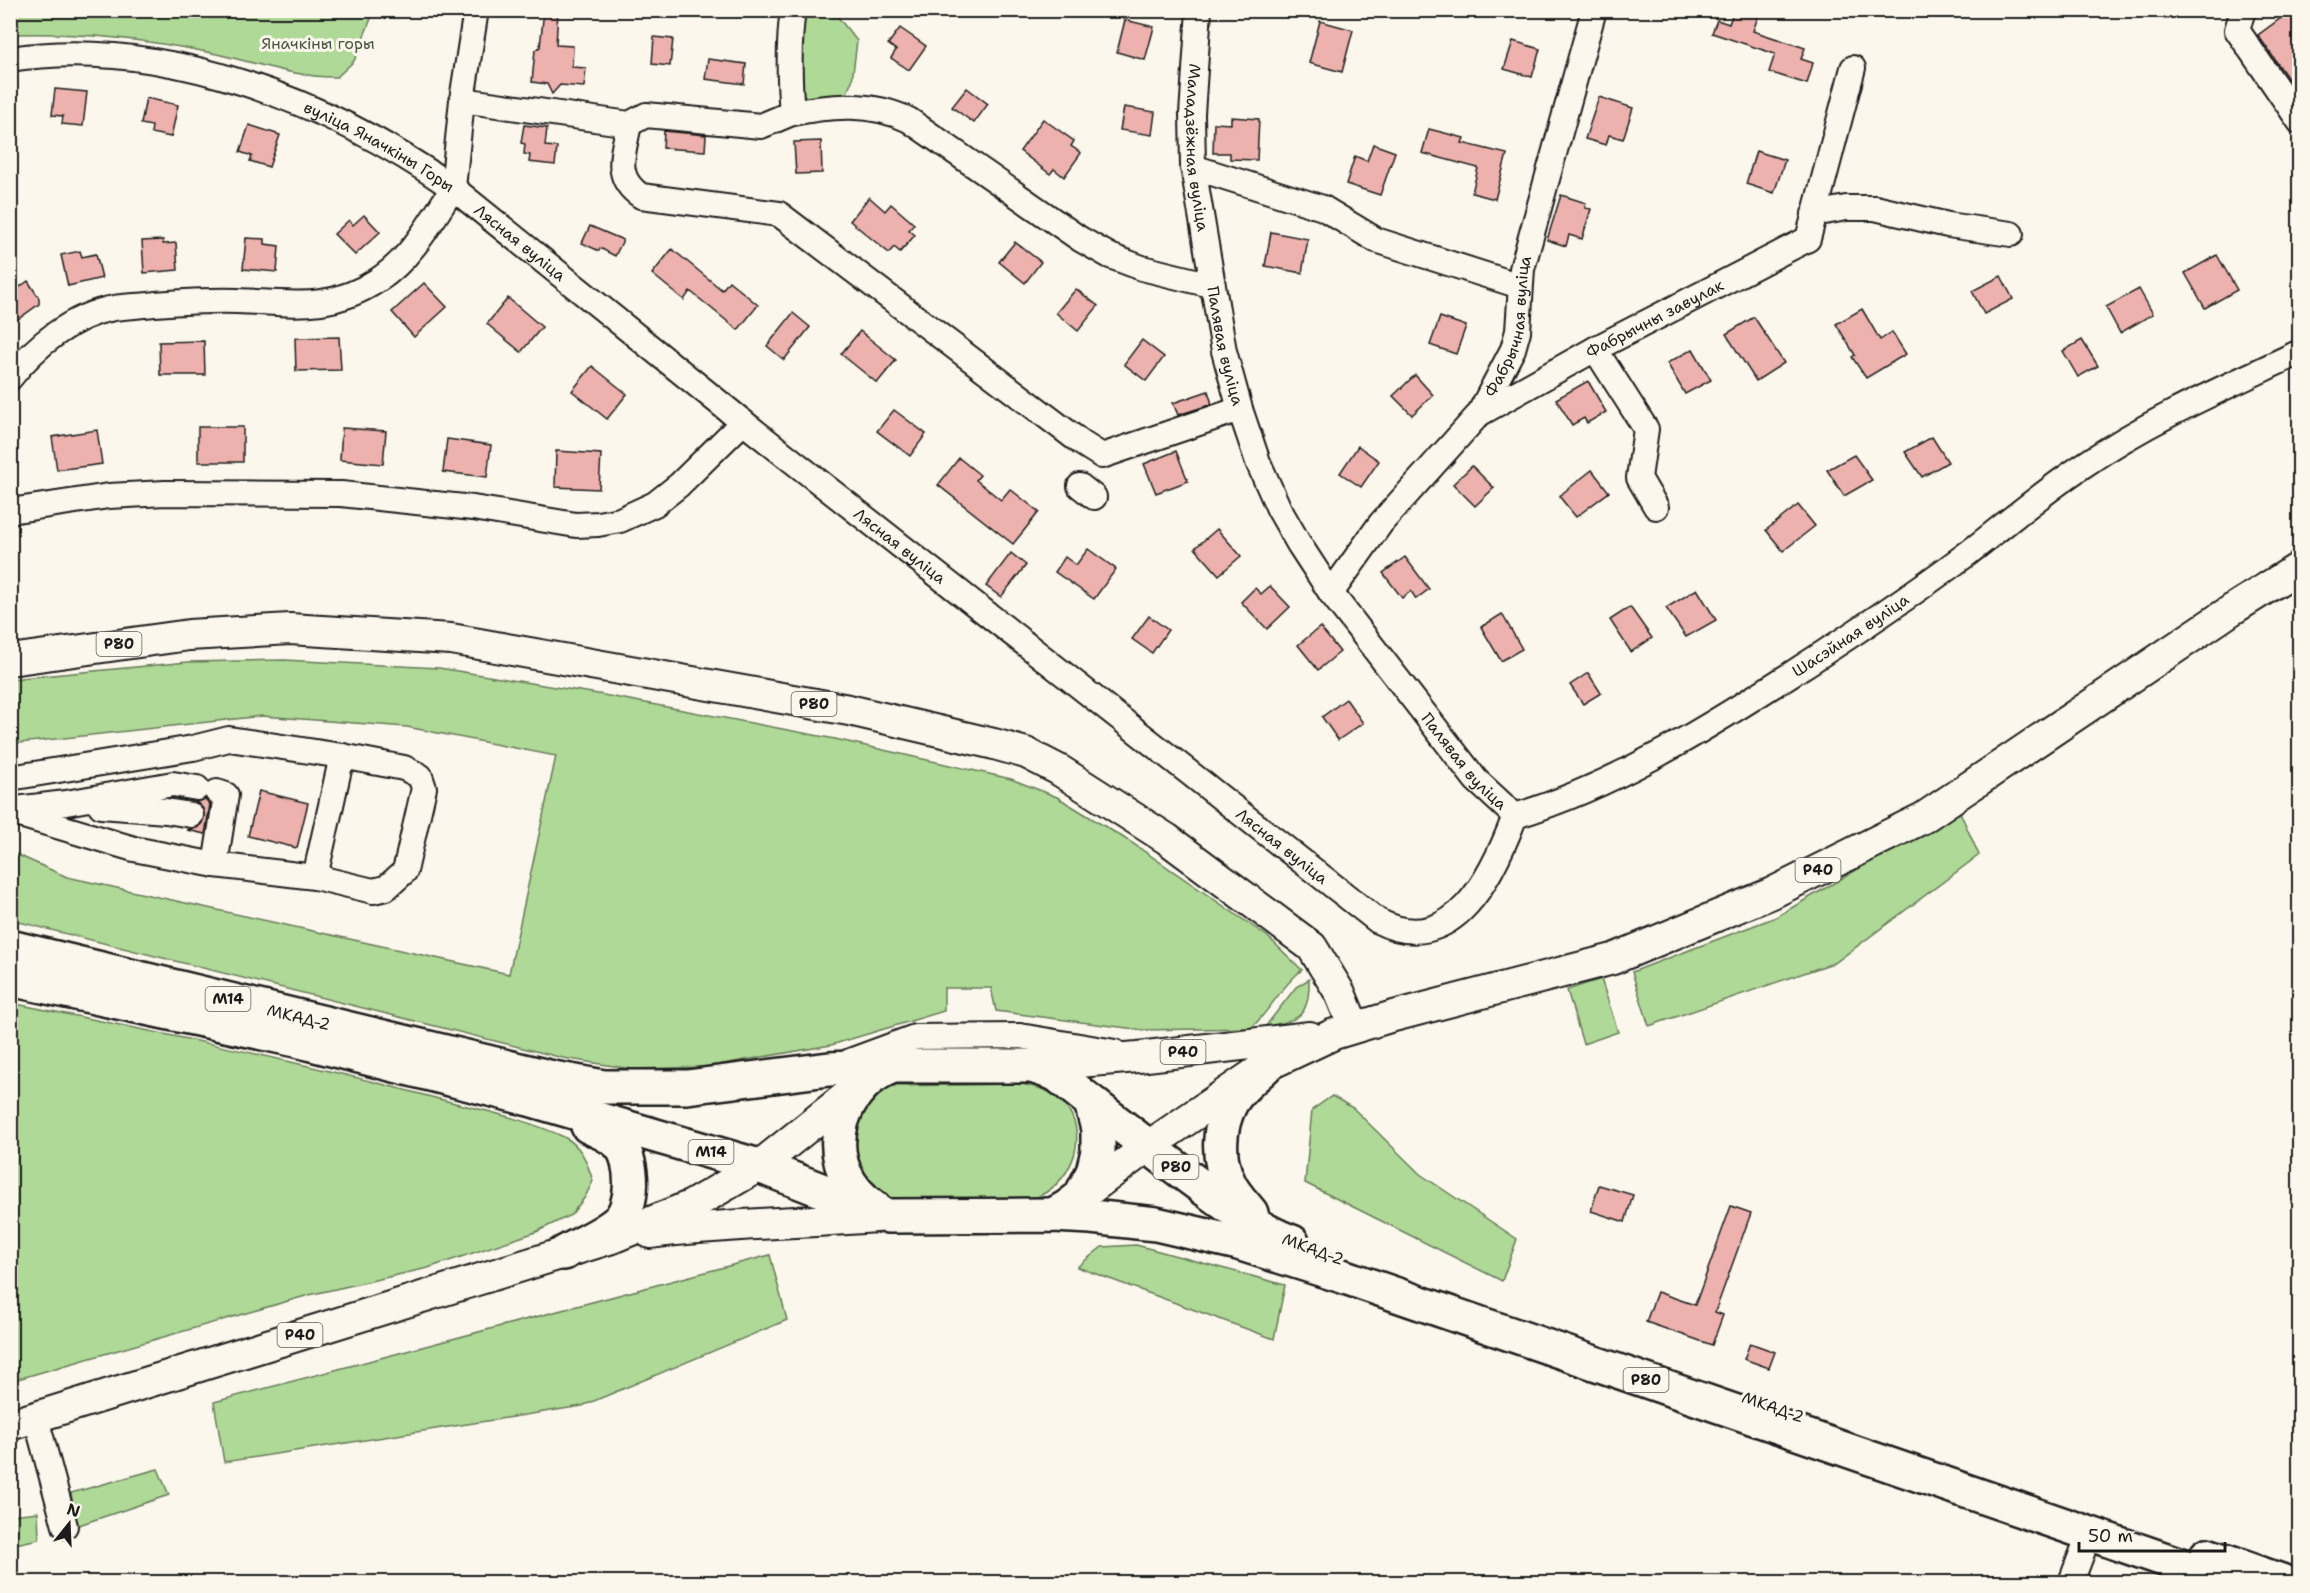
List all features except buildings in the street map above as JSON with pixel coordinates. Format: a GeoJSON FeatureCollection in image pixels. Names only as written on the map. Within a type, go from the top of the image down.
{"type":"FeatureCollection","features":[{"type":"Feature","properties":{"kind":"highway","name":"МКАД-2"},"geometry":{"type":"LineString","coordinates":[[21,947],[553,1078],[604,1087],[687,1087],[829,1069]]}},
{"type":"Feature","properties":{"kind":"highway","name":"М14"},"geometry":{"type":"LineString","coordinates":[[10,979],[296,1040],[529,1100],[759,1166],[888,1216],[1053,1215]]}},
{"type":"Feature","properties":{"kind":"highway","name":"М14"},"geometry":{"type":"LineString","coordinates":[[829,1069],[878,1074],[1032,1066],[1056,1074],[1091,1102]]}},
{"type":"Feature","properties":{"kind":"highway"},"geometry":{"type":"LineString","coordinates":[[1262,1229],[1229,1184],[1220,1154],[1222,1125],[1231,1103],[1243,1087],[1266,1066]]}},
{"type":"Feature","properties":{"kind":"highway"},"geometry":{"type":"LineString","coordinates":[[878,1074],[845,1107],[838,1139],[843,1171],[861,1198],[888,1216]]}},
{"type":"Feature","properties":{"kind":"highway","name":"Р40"},"geometry":{"type":"LineString","coordinates":[[529,1100],[605,1134],[619,1143],[629,1159],[631,1185],[627,1203],[619,1221],[564,1253]]}},
{"type":"Feature","properties":{"kind":"highway"},"geometry":{"type":"LineString","coordinates":[[1053,1215],[1080,1197],[1093,1172],[1098,1151],[1098,1129],[1091,1102]]}},
{"type":"Feature","properties":{"kind":"highway","name":"Р80"},"geometry":{"type":"LineString","coordinates":[[1091,1102],[1148,1147],[1262,1229]]}},
{"type":"Feature","properties":{"kind":"highway","name":"Р80"},"geometry":{"type":"LineString","coordinates":[[1053,1215],[1156,1224],[1238,1243],[1342,1276],[2230,1582]]}},
{"type":"Feature","properties":{"kind":"highway","name":"МКАД-2"},"geometry":{"type":"LineString","coordinates":[[1262,1229],[1323,1254],[2284,1582]]}},
{"type":"Feature","properties":{"kind":"main road","name":"Р40"},"geometry":{"type":"LineString","coordinates":[[1032,1066],[1138,1057],[1301,1038],[1344,1030],[1613,959],[1772,893],[1923,818],[2233,609],[2300,567]]}},
{"type":"Feature","properties":{"kind":"main road","name":"Р80"},"geometry":{"type":"LineString","coordinates":[[10,660],[189,635],[290,629],[451,639],[849,710],[957,734],[1026,753],[1059,770],[1167,839],[1312,947],[1340,993],[1344,1030]]}},
{"type":"Feature","properties":{"kind":"main road"},"geometry":{"type":"LineString","coordinates":[[1301,1038],[1315,1026],[1323,1014],[1327,1001],[1327,972]]}},
{"type":"Feature","properties":{"kind":"main road","name":"Р40"},"geometry":{"type":"LineString","coordinates":[[1080,1197],[1266,1066],[1344,1030]]}},
{"type":"Feature","properties":{"kind":"main road","name":"Р40"},"geometry":{"type":"LineString","coordinates":[[23,1421],[612,1238],[692,1205],[759,1166],[878,1074]]}},
{"type":"Feature","properties":{"kind":"main road","name":"Р40"},"geometry":{"type":"LineString","coordinates":[[612,1238],[687,1228],[888,1216]]}},
{"type":"Feature","properties":{"kind":"street"},"geometry":{"type":"LineString","coordinates":[[453,189],[462,100],[477,10]]}},
{"type":"Feature","properties":{"kind":"street"},"geometry":{"type":"LineString","coordinates":[[462,100],[629,124],[646,115],[761,126],[792,113],[788,76],[793,10]]}},
{"type":"Feature","properties":{"kind":"street","name":"Маладзёжная вуліца"},"geometry":{"type":"LineString","coordinates":[[1198,10],[1192,114],[1193,167],[1211,285]]}},
{"type":"Feature","properties":{"kind":"street","name":"Фабрычная вуліца"},"geometry":{"type":"LineString","coordinates":[[1331,593],[1380,523],[1479,414],[1513,349],[1518,331],[1520,285],[1527,250],[1594,10]]}},
{"type":"Feature","properties":{"kind":"street"},"geometry":{"type":"LineString","coordinates":[[2243,10],[2237,30],[2300,122]]}},
{"type":"Feature","properties":{"kind":"street","name":"вуліца Яначкіны Горы"},"geometry":{"type":"LineString","coordinates":[[10,59],[54,53],[123,57],[201,71],[243,82],[278,94],[336,121],[423,167],[453,189],[407,254],[379,280],[352,294],[330,302],[303,305],[237,301],[182,302],[112,309],[69,326],[42,344],[10,378]]}},
{"type":"Feature","properties":{"kind":"street","name":"Фабрычны завулак"},"geometry":{"type":"LineString","coordinates":[[1479,414],[1595,348],[1808,239],[1853,68]]}},
{"type":"Feature","properties":{"kind":"street","name":"Палявая вуліца"},"geometry":{"type":"LineString","coordinates":[[792,113],[829,107],[874,108],[893,112],[909,120],[1080,239],[1110,256],[1153,271],[1211,285],[1224,351],[1258,462],[1279,509],[1299,544],[1331,593],[1476,780],[1515,816]]}},
{"type":"Feature","properties":{"kind":"street"},"geometry":{"type":"LineString","coordinates":[[629,124],[621,171],[631,190],[641,196],[779,214],[1102,456],[1240,409]]}},
{"type":"Feature","properties":{"kind":"street"},"geometry":{"type":"LineString","coordinates":[[1193,167],[1323,208],[1376,240],[1520,285]]}},
{"type":"Feature","properties":{"kind":"street","name":"Лясная вуліца"},"geometry":{"type":"LineString","coordinates":[[453,189],[743,422],[1378,921],[1401,931],[1427,931],[1458,914],[1490,875],[1515,816]]}},
{"type":"Feature","properties":{"kind":"street"},"geometry":{"type":"LineString","coordinates":[[1814,214],[1846,208],[1875,208],[1948,225],[2011,234]]}},
{"type":"Feature","properties":{"kind":"street"},"geometry":{"type":"LineString","coordinates":[[1595,348],[1646,429],[1639,478],[1656,507]]}},
{"type":"Feature","properties":{"kind":"street","name":"Шасэйная вуліца"},"geometry":{"type":"LineString","coordinates":[[1515,816],[1546,807],[1620,775],[1701,732],[1862,628],[1966,554],[2031,501],[2085,464],[2153,421],[2300,352]]}},
{"type":"Feature","properties":{"kind":"street"},"geometry":{"type":"LineString","coordinates":[[10,511],[120,495],[341,494],[474,508],[576,525],[598,524],[620,520],[655,504],[680,485],[743,422]]}},
{"type":"Feature","properties":{"kind":"street"},"geometry":{"type":"LineString","coordinates":[[10,778],[193,748],[229,739],[404,768],[420,776],[424,788],[405,871],[386,888],[373,891],[315,877],[215,865],[134,849],[10,811]]}},
{"type":"Feature","properties":{"kind":"street"},"geometry":{"type":"LineString","coordinates":[[315,877],[342,756]]}},
{"type":"Feature","properties":{"kind":"street"},"geometry":{"type":"LineString","coordinates":[[10,811],[173,784],[226,795],[208,819],[215,865]]}},
{"type":"Feature","properties":{"kind":"street"},"geometry":{"type":"LineString","coordinates":[[66,803],[166,811],[208,819]]}},
{"type":"Feature","properties":{"kind":"street"},"geometry":{"type":"LineString","coordinates":[[829,1069],[915,1037],[1020,1036],[1138,1057]]}},
{"type":"Feature","properties":{"kind":"street"},"geometry":{"type":"LineString","coordinates":[[23,1421],[64,1526]]}},
{"type":"Feature","properties":{"kind":"street"},"geometry":{"type":"LineString","coordinates":[[2071,1582],[2090,1532]]}},
{"type":"Feature","properties":{"kind":"green space","name":"Яначкіны горы"},"geometry":{"type":"Polygon","coordinates":[[[11,10],[374,11],[354,61],[337,77],[320,77],[159,43],[84,35],[11,34],[11,10]]]}},
{"type":"Feature","properties":{"kind":"green space"},"geometry":{"type":"Polygon","coordinates":[[[802,11],[833,11],[857,41],[852,81],[846,95],[802,100],[799,55],[802,11]]]}},
{"type":"Feature","properties":{"kind":"green space"},"geometry":{"type":"Polygon","coordinates":[[[284,660],[439,668],[598,694],[835,739],[1011,779],[1057,797],[1132,843],[1267,936],[1302,970],[1288,983],[1251,1028],[1143,1030],[996,1011],[991,988],[944,988],[944,1011],[831,1045],[706,1067],[632,1069],[563,1058],[11,920],[11,852],[67,877],[509,974],[556,756],[407,727],[262,716],[11,744],[11,679],[188,662],[284,660]]]}},
{"type":"Feature","properties":{"kind":"green space"},"geometry":{"type":"Polygon","coordinates":[[[1959,810],[1979,855],[1836,962],[1649,1026],[1632,972],[1776,917],[1959,810]]]}},
{"type":"Feature","properties":{"kind":"green space"},"geometry":{"type":"Polygon","coordinates":[[[1309,979],[1307,1002],[1300,1015],[1286,1022],[1265,1027],[1296,987],[1309,979]]]}},
{"type":"Feature","properties":{"kind":"green space"},"geometry":{"type":"Polygon","coordinates":[[[1601,979],[1618,1032],[1583,1044],[1567,990],[1601,979]]]}},
{"type":"Feature","properties":{"kind":"green space"},"geometry":{"type":"Polygon","coordinates":[[[11,1003],[267,1057],[511,1118],[547,1130],[570,1141],[583,1156],[593,1181],[585,1197],[571,1215],[536,1232],[428,1268],[309,1295],[11,1381],[11,1003]]]}},
{"type":"Feature","properties":{"kind":"green space"},"geometry":{"type":"Polygon","coordinates":[[[1022,1084],[1044,1090],[1059,1099],[1072,1116],[1076,1130],[1073,1159],[1057,1184],[1045,1193],[1031,1199],[897,1201],[885,1198],[864,1183],[850,1133],[853,1121],[878,1093],[893,1086],[1022,1084]]]}},
{"type":"Feature","properties":{"kind":"green space"},"geometry":{"type":"Polygon","coordinates":[[[1332,1096],[1353,1108],[1420,1174],[1517,1239],[1502,1281],[1305,1183],[1312,1110],[1332,1096]]]}},
{"type":"Feature","properties":{"kind":"green space"},"geometry":{"type":"Polygon","coordinates":[[[1136,1245],[1285,1285],[1274,1339],[1077,1267],[1102,1247],[1136,1245]]]}},
{"type":"Feature","properties":{"kind":"green space"},"geometry":{"type":"Polygon","coordinates":[[[770,1255],[787,1320],[582,1406],[224,1462],[214,1402],[770,1255]]]}},
{"type":"Feature","properties":{"kind":"green space"},"geometry":{"type":"Polygon","coordinates":[[[158,1469],[169,1495],[76,1526],[71,1493],[158,1469]]]}},
{"type":"Feature","properties":{"kind":"green space"},"geometry":{"type":"Polygon","coordinates":[[[38,1512],[39,1539],[11,1545],[11,1515],[38,1512]]]}}]}
